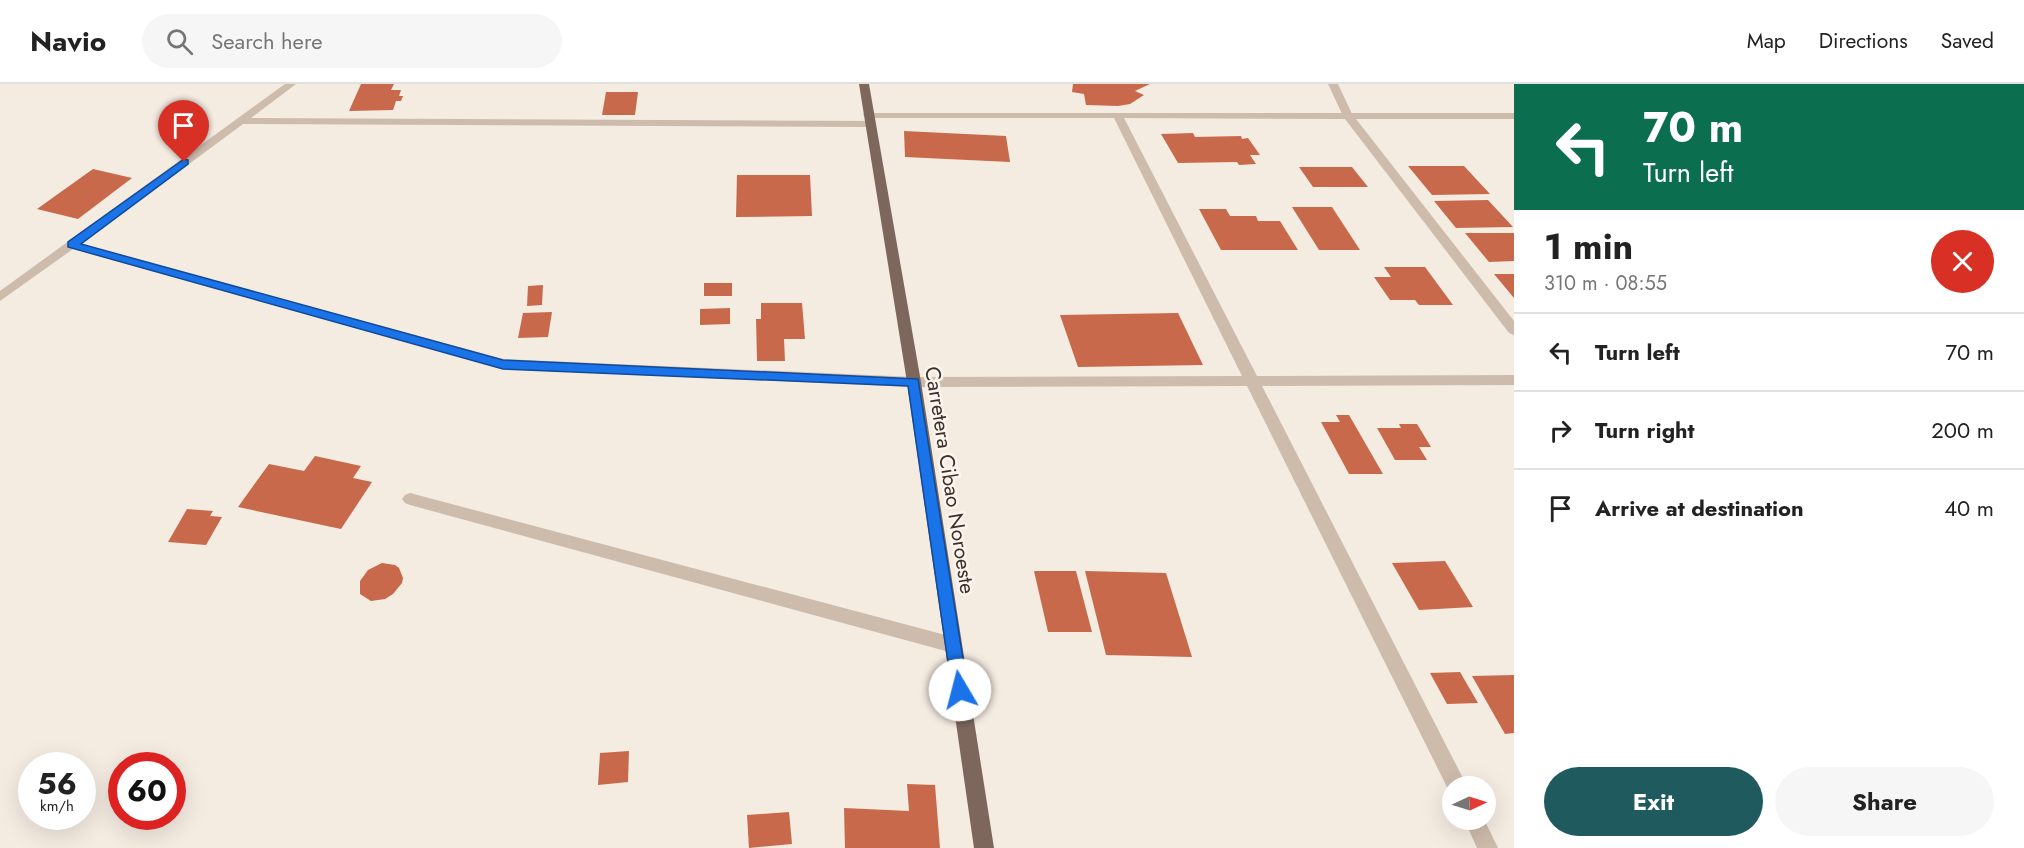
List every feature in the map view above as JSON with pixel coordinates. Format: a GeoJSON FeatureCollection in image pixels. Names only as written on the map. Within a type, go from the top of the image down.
{"type":"FeatureCollection","features":[{"type":"Feature","properties":{"kind":"main road","name":"Carretera Cibao Noroeste"},"geometry":{"type":"LineString","coordinates":[[864,84],[914,382],[984,848]]}},
{"type":"Feature","properties":{"kind":"street"},"geometry":{"type":"LineString","coordinates":[[0,297],[291,84]]}},
{"type":"Feature","properties":{"kind":"street"},"geometry":{"type":"LineString","coordinates":[[1334,84],[1348,116],[1514,330]]}},
{"type":"Feature","properties":{"kind":"street"},"geometry":{"type":"LineString","coordinates":[[1118,116],[1452,776]]}},
{"type":"Feature","properties":{"kind":"street"},"geometry":{"type":"LineString","coordinates":[[241,121],[1514,116]]}},
{"type":"Feature","properties":{"kind":"street"},"geometry":{"type":"LineString","coordinates":[[72,245],[503,364],[914,382],[1514,380]]}},
{"type":"Feature","properties":{"kind":"street"},"geometry":{"type":"LineString","coordinates":[[410,499],[953,645]]}},
{"type":"Feature","properties":{"kind":"street"},"geometry":{"type":"LineString","coordinates":[[1479,830],[1488,848]]}},
{"type":"Feature","properties":{"kind":"building"},"geometry":{"type":"Polygon","coordinates":[[[361,84],[394,84],[391,90],[401,90],[399,96],[403,96],[401,101],[396,101],[393,110],[349,111],[361,84]]]}},
{"type":"Feature","properties":{"kind":"building"},"geometry":{"type":"Polygon","coordinates":[[[1073,84],[1150,84],[1135,91],[1144,95],[1130,104],[1118,106],[1086,105],[1084,94],[1072,92],[1073,84]]]}},
{"type":"Feature","properties":{"kind":"building"},"geometry":{"type":"Polygon","coordinates":[[[606,92],[638,92],[635,115],[602,115],[606,92]]]}},
{"type":"Feature","properties":{"kind":"building"},"geometry":{"type":"Polygon","coordinates":[[[904,131],[1006,136],[1010,162],[905,157],[904,131]]]}},
{"type":"Feature","properties":{"kind":"building"},"geometry":{"type":"Polygon","coordinates":[[[1193,133],[1195,137],[1241,136],[1242,139],[1248,138],[1260,155],[1250,155],[1256,164],[1178,163],[1161,134],[1193,133]]]}},
{"type":"Feature","properties":{"kind":"building"},"geometry":{"type":"Polygon","coordinates":[[[1408,166],[1464,166],[1490,194],[1432,195],[1408,166]]]}},
{"type":"Feature","properties":{"kind":"building"},"geometry":{"type":"Polygon","coordinates":[[[1299,167],[1352,167],[1368,187],[1313,187],[1299,167]]]}},
{"type":"Feature","properties":{"kind":"building"},"geometry":{"type":"Polygon","coordinates":[[[93,169],[132,178],[78,219],[37,209],[93,169]]]}},
{"type":"Feature","properties":{"kind":"building"},"geometry":{"type":"Polygon","coordinates":[[[737,175],[810,175],[812,216],[736,217],[737,175]]]}},
{"type":"Feature","properties":{"kind":"building"},"geometry":{"type":"Polygon","coordinates":[[[1488,200],[1513,227],[1456,228],[1434,201],[1488,200]]]}},
{"type":"Feature","properties":{"kind":"building"},"geometry":{"type":"Polygon","coordinates":[[[1292,207],[1332,207],[1360,250],[1319,250],[1292,207]]]}},
{"type":"Feature","properties":{"kind":"building"},"geometry":{"type":"Polygon","coordinates":[[[1199,209],[1226,209],[1230,216],[1256,216],[1258,221],[1280,221],[1298,250],[1221,250],[1199,209]]]}},
{"type":"Feature","properties":{"kind":"building"},"geometry":{"type":"Polygon","coordinates":[[[1465,233],[1514,233],[1514,261],[1489,262],[1465,233]]]}},
{"type":"Feature","properties":{"kind":"building"},"geometry":{"type":"Polygon","coordinates":[[[1384,267],[1425,267],[1453,305],[1419,305],[1415,300],[1390,300],[1374,277],[1391,277],[1384,267]]]}},
{"type":"Feature","properties":{"kind":"building"},"geometry":{"type":"Polygon","coordinates":[[[1494,274],[1514,274],[1514,298],[1494,274]]]}},
{"type":"Feature","properties":{"kind":"building"},"geometry":{"type":"Polygon","coordinates":[[[704,283],[732,283],[732,296],[704,296],[704,283]]]}},
{"type":"Feature","properties":{"kind":"building"},"geometry":{"type":"Polygon","coordinates":[[[543,285],[542,305],[527,306],[528,286],[543,285]]]}},
{"type":"Feature","properties":{"kind":"building"},"geometry":{"type":"Polygon","coordinates":[[[761,303],[802,303],[805,339],[784,339],[785,361],[757,361],[756,319],[761,319],[761,303]]]}},
{"type":"Feature","properties":{"kind":"building"},"geometry":{"type":"Polygon","coordinates":[[[730,308],[730,324],[700,325],[700,309],[730,308]]]}},
{"type":"Feature","properties":{"kind":"building"},"geometry":{"type":"Polygon","coordinates":[[[552,312],[548,337],[518,338],[523,313],[552,312]]]}},
{"type":"Feature","properties":{"kind":"building"},"geometry":{"type":"Polygon","coordinates":[[[1178,313],[1203,365],[1078,367],[1060,315],[1178,313]]]}},
{"type":"Feature","properties":{"kind":"building"},"geometry":{"type":"Polygon","coordinates":[[[1336,415],[1349,415],[1383,474],[1349,474],[1321,422],[1340,422],[1336,415]]]}},
{"type":"Feature","properties":{"kind":"building"},"geometry":{"type":"Polygon","coordinates":[[[1399,424],[1417,424],[1431,447],[1419,447],[1427,460],[1395,460],[1377,428],[1401,428],[1399,424]]]}},
{"type":"Feature","properties":{"kind":"building"},"geometry":{"type":"Polygon","coordinates":[[[315,456],[361,466],[353,478],[372,482],[341,529],[238,507],[269,464],[304,471],[315,456]]]}},
{"type":"Feature","properties":{"kind":"building"},"geometry":{"type":"Polygon","coordinates":[[[187,509],[213,511],[210,516],[222,517],[206,545],[168,542],[187,509]]]}},
{"type":"Feature","properties":{"kind":"building"},"geometry":{"type":"Polygon","coordinates":[[[1445,561],[1473,607],[1419,610],[1392,563],[1445,561]]]}},
{"type":"Feature","properties":{"kind":"building"},"geometry":{"type":"Polygon","coordinates":[[[382,563],[399,568],[403,578],[402,583],[393,594],[385,599],[371,601],[360,594],[360,581],[368,570],[382,563]]]}},
{"type":"Feature","properties":{"kind":"building"},"geometry":{"type":"Polygon","coordinates":[[[1034,571],[1076,571],[1092,632],[1048,632],[1034,571]]]}},
{"type":"Feature","properties":{"kind":"building"},"geometry":{"type":"Polygon","coordinates":[[[1085,571],[1166,573],[1192,657],[1106,655],[1085,571]]]}},
{"type":"Feature","properties":{"kind":"building"},"geometry":{"type":"Polygon","coordinates":[[[1460,672],[1478,703],[1447,704],[1430,673],[1460,672]]]}},
{"type":"Feature","properties":{"kind":"building"},"geometry":{"type":"Polygon","coordinates":[[[1514,675],[1514,733],[1505,734],[1472,676],[1514,675]]]}},
{"type":"Feature","properties":{"kind":"building"},"geometry":{"type":"Polygon","coordinates":[[[629,751],[628,782],[598,785],[600,753],[629,751]]]}},
{"type":"Feature","properties":{"kind":"building"},"geometry":{"type":"Polygon","coordinates":[[[907,784],[935,785],[940,848],[845,848],[844,808],[909,811],[907,784]]]}},
{"type":"Feature","properties":{"kind":"building"},"geometry":{"type":"Polygon","coordinates":[[[789,812],[792,844],[749,848],[747,815],[789,812]]]}},
{"type":"Feature","properties":{"kind":"route"},"geometry":{"type":"LineString","coordinates":[[184,162],[72,245],[503,364],[914,382],[960,690]]}}]}
